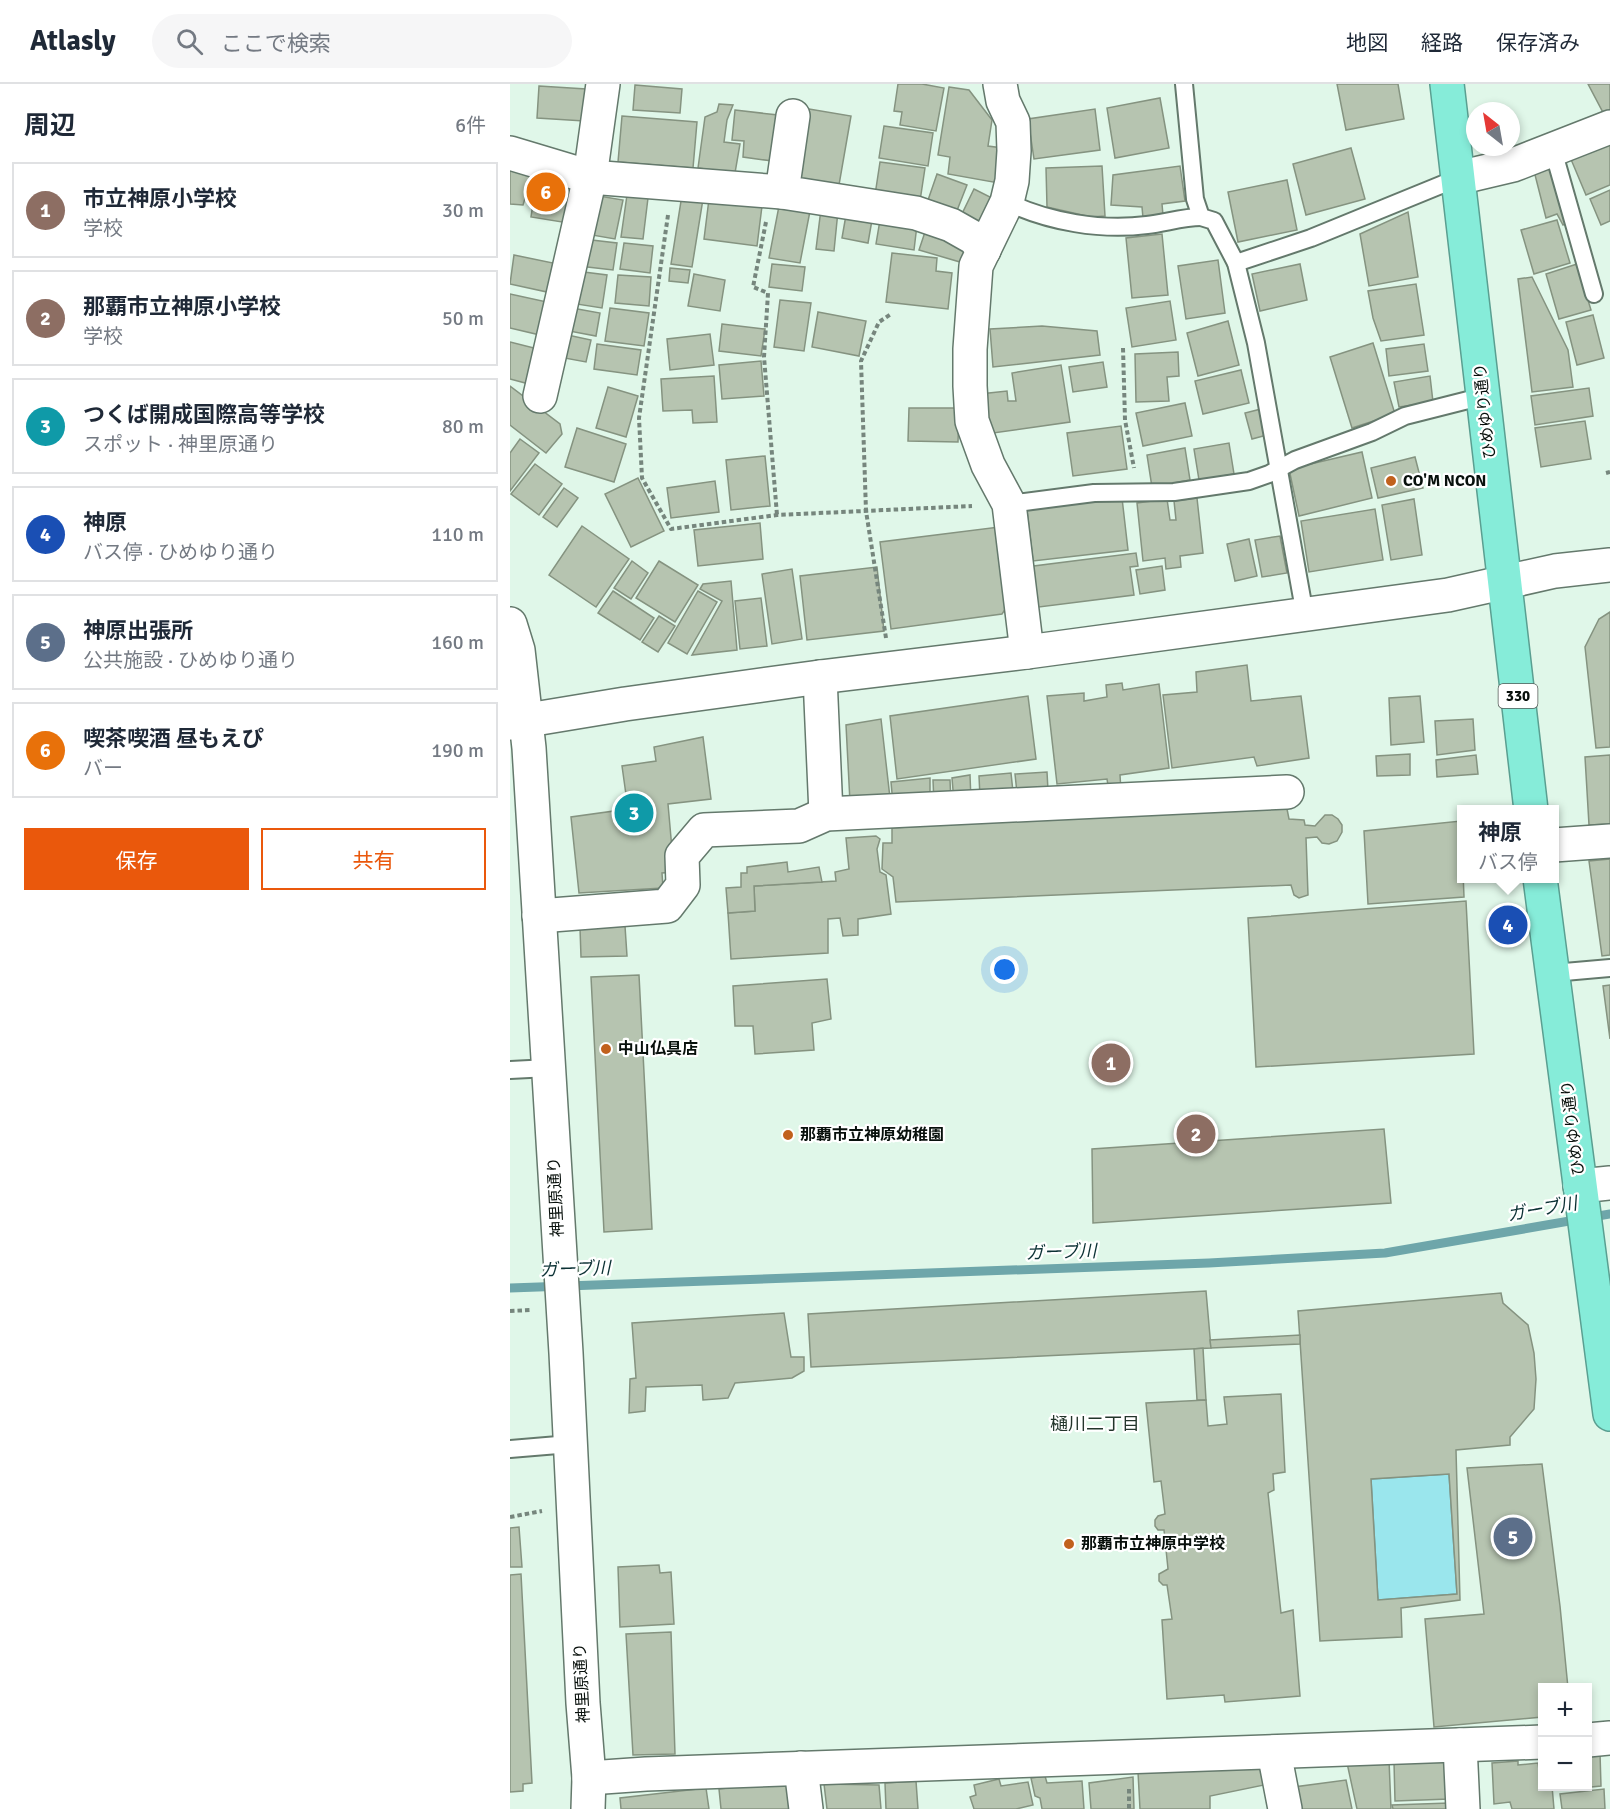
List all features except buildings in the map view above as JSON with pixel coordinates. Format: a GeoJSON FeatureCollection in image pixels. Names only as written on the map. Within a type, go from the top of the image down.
{"type":"FeatureCollection","features":[{"type":"Feature","properties":{"kind":"highway","name":"ひめゆり通り"},"geometry":{"type":"LineString","coordinates":[[1447,84],[1530,805]]}},
{"type":"Feature","properties":{"kind":"highway","name":"ひめゆり通り"},"geometry":{"type":"LineString","coordinates":[[1541,883],[1553,973],[1590,1190],[1587,1241],[1610,1414]]}},
{"type":"Feature","properties":{"kind":"street"},"geometry":{"type":"LineString","coordinates":[[540,396],[590,177],[603,84]]}},
{"type":"Feature","properties":{"kind":"street"},"geometry":{"type":"LineString","coordinates":[[1000,84],[1003,101],[1013,122],[1012,181],[1007,202],[976,266],[970,349],[972,421],[988,465],[1009,504],[1027,652]]}},
{"type":"Feature","properties":{"kind":"street"},"geometry":{"type":"LineString","coordinates":[[777,192],[793,116]]}},
{"type":"Feature","properties":{"kind":"street"},"geometry":{"type":"LineString","coordinates":[[1458,178],[1513,165],[1610,127]]}},
{"type":"Feature","properties":{"kind":"street"},"geometry":{"type":"LineString","coordinates":[[510,153],[590,177],[777,192],[916,213],[951,225],[966,233],[974,238],[984,250]]}},
{"type":"Feature","properties":{"kind":"street"},"geometry":{"type":"LineString","coordinates":[[518,721],[820,677],[1027,652],[1448,595],[1555,571],[1610,565]]}},
{"type":"Feature","properties":{"kind":"street","name":"神里原通り"},"geometry":{"type":"LineString","coordinates":[[510,624],[518,650],[518,721],[539,916],[559,1253],[548,1303],[570,1444],[588,1794]]}},
{"type":"Feature","properties":{"kind":"street"},"geometry":{"type":"LineString","coordinates":[[820,677],[826,814]]}},
{"type":"Feature","properties":{"kind":"street"},"geometry":{"type":"LineString","coordinates":[[539,916],[667,906],[683,885],[682,856],[704,830],[799,826],[826,814],[1287,792]]}},
{"type":"Feature","properties":{"kind":"street"},"geometry":{"type":"LineString","coordinates":[[1559,845],[1610,841]]}},
{"type":"Feature","properties":{"kind":"street"},"geometry":{"type":"LineString","coordinates":[[1592,1740],[1610,1738]]}},
{"type":"Feature","properties":{"kind":"street"},"geometry":{"type":"LineString","coordinates":[[588,1794],[801,1768],[1538,1742]]}},
{"type":"Feature","properties":{"kind":"street"},"geometry":{"type":"LineString","coordinates":[[1460,1745],[1463,1809]]}},
{"type":"Feature","properties":{"kind":"street"},"geometry":{"type":"LineString","coordinates":[[1274,1752],[1285,1809]]}},
{"type":"Feature","properties":{"kind":"street"},"geometry":{"type":"LineString","coordinates":[[801,1768],[806,1809]]}},
{"type":"Feature","properties":{"kind":"lane"},"geometry":{"type":"LineString","coordinates":[[1184,84],[1195,199],[1201,217]]}},
{"type":"Feature","properties":{"kind":"lane"},"geometry":{"type":"LineString","coordinates":[[1553,150],[1594,294]]}},
{"type":"Feature","properties":{"kind":"lane"},"geometry":{"type":"LineString","coordinates":[[1236,263],[1311,238],[1458,178]]}},
{"type":"Feature","properties":{"kind":"lane"},"geometry":{"type":"LineString","coordinates":[[1007,202],[1054,218],[1092,226],[1145,226],[1191,217],[1214,221],[1236,263],[1264,380],[1305,615]]}},
{"type":"Feature","properties":{"kind":"lane"},"geometry":{"type":"LineString","coordinates":[[1009,504],[1094,492],[1174,492],[1249,481],[1269,474],[1295,460],[1372,432],[1405,416],[1484,396]]}},
{"type":"Feature","properties":{"kind":"lane"},"geometry":{"type":"LineString","coordinates":[[1553,973],[1610,968]]}},
{"type":"Feature","properties":{"kind":"lane"},"geometry":{"type":"LineString","coordinates":[[510,1070],[549,1068]]}},
{"type":"Feature","properties":{"kind":"lane"},"geometry":{"type":"LineString","coordinates":[[510,1449],[570,1444]]}},
{"type":"Feature","properties":{"kind":"path"},"geometry":{"type":"LineString","coordinates":[[673,184],[639,418],[642,478],[671,529],[777,515],[1009,504]]}},
{"type":"Feature","properties":{"kind":"path"},"geometry":{"type":"LineString","coordinates":[[777,192],[753,287],[768,293],[764,357],[777,515]]}},
{"type":"Feature","properties":{"kind":"path"},"geometry":{"type":"LineString","coordinates":[[886,638],[866,511],[861,361],[879,322],[891,314]]}},
{"type":"Feature","properties":{"kind":"path"},"geometry":{"type":"LineString","coordinates":[[1123,348],[1125,420],[1138,493]]}},
{"type":"Feature","properties":{"kind":"path"},"geometry":{"type":"LineString","coordinates":[[510,1311],[548,1303]]}},
{"type":"Feature","properties":{"kind":"path"},"geometry":{"type":"LineString","coordinates":[[510,1517],[548,1510]]}},
{"type":"Feature","properties":{"kind":"water"},"geometry":{"type":"Polygon","coordinates":[[[1449,1474],[1457,1594],[1378,1600],[1371,1479],[1449,1474]]]}},
{"type":"Feature","properties":{"kind":"waterway","name":"ガーブ川"},"geometry":{"type":"LineString","coordinates":[[510,1288],[1209,1263],[1385,1253],[1610,1214]]}},
{"type":"Feature","properties":{"kind":"place","name":"喫茶喫酒 昼もえぴ"},"geometry":{"type":"Point","coordinates":[546,192]}},
{"type":"Feature","properties":{"kind":"place","name":"CO'M NCON"},"geometry":{"type":"Point","coordinates":[1391,481]}},
{"type":"Feature","properties":{"kind":"place","name":"つくば開成国際高等学校"},"geometry":{"type":"Point","coordinates":[634,813]}},
{"type":"Feature","properties":{"kind":"place","name":"神原"},"geometry":{"type":"Point","coordinates":[1508,925]}},
{"type":"Feature","properties":{"kind":"place","name":"中山仏具店"},"geometry":{"type":"Point","coordinates":[606,1049]}},
{"type":"Feature","properties":{"kind":"place","name":"市立神原小学校"},"geometry":{"type":"Point","coordinates":[1111,1063]}},
{"type":"Feature","properties":{"kind":"place","name":"那覇市立神原小学校"},"geometry":{"type":"Point","coordinates":[1196,1134]}},
{"type":"Feature","properties":{"kind":"place","name":"那覇市立神原幼稚園"},"geometry":{"type":"Point","coordinates":[788,1135]}},
{"type":"Feature","properties":{"kind":"place","name":"神原出張所"},"geometry":{"type":"Point","coordinates":[1513,1537]}},
{"type":"Feature","properties":{"kind":"place","name":"那覇市立神原中学校"},"geometry":{"type":"Point","coordinates":[1069,1544]}},
{"type":"Feature","properties":{"kind":"district","name":"樋川二丁目"},"geometry":{"type":"Point","coordinates":[1095,1424]}}]}
